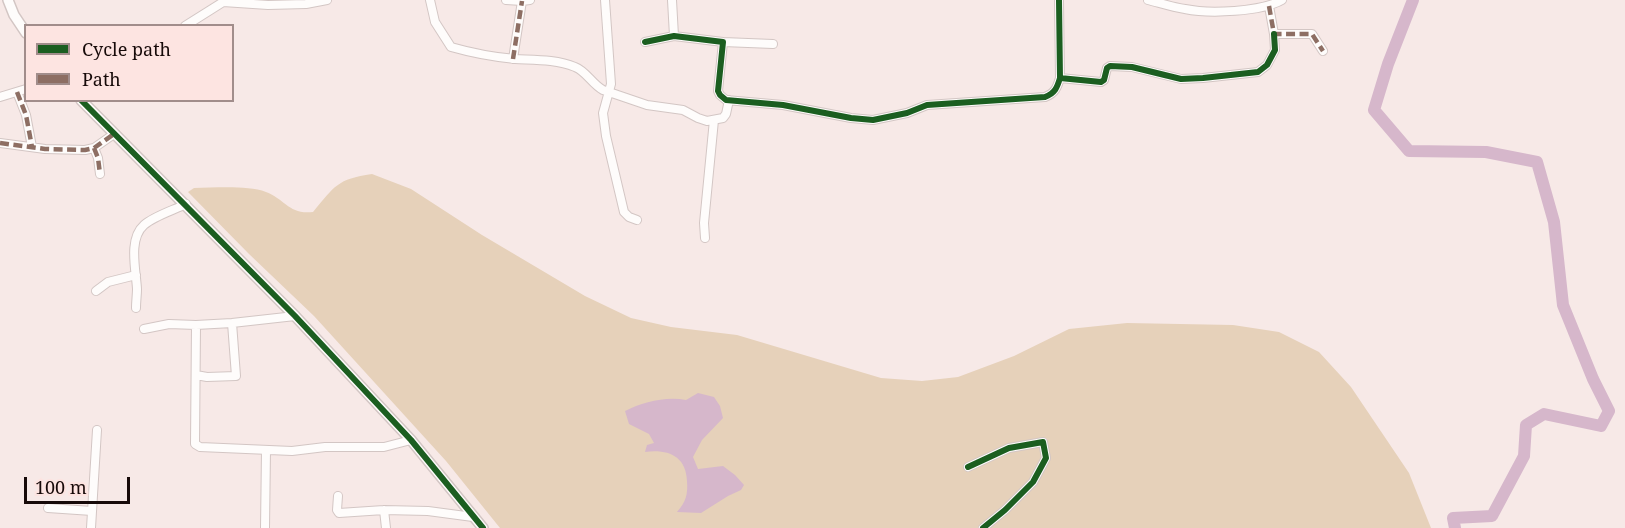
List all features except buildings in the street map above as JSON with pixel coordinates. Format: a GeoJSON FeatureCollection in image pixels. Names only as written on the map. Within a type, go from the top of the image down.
{"type":"FeatureCollection","features":[{"type":"Feature","properties":{"kind":"street"},"geometry":{"type":"LineString","coordinates":[[8,0],[24,30]]}},
{"type":"Feature","properties":{"kind":"street"},"geometry":{"type":"LineString","coordinates":[[188,24],[225,1],[267,5],[306,4],[327,0]]}},
{"type":"Feature","properties":{"kind":"street"},"geometry":{"type":"LineString","coordinates":[[430,0],[435,22],[451,47],[513,59],[572,66],[580,69],[598,87],[608,92],[647,105],[678,109],[702,120],[723,118],[729,100]]}},
{"type":"Feature","properties":{"kind":"street"},"geometry":{"type":"LineString","coordinates":[[506,0],[526,1],[513,59]]}},
{"type":"Feature","properties":{"kind":"street"},"geometry":{"type":"LineString","coordinates":[[605,0],[610,84],[603,113],[606,136],[622,209],[626,215],[637,220]]}},
{"type":"Feature","properties":{"kind":"street"},"geometry":{"type":"LineString","coordinates":[[672,0],[674,36]]}},
{"type":"Feature","properties":{"kind":"street"},"geometry":{"type":"LineString","coordinates":[[723,42],[718,91],[723,98],[873,120],[907,113],[927,105],[1045,97],[1057,90],[1060,78],[1059,0]]}},
{"type":"Feature","properties":{"kind":"street"},"geometry":{"type":"LineString","coordinates":[[1148,0],[1201,11],[1269,6],[1282,0]]}},
{"type":"Feature","properties":{"kind":"street"},"geometry":{"type":"LineString","coordinates":[[1060,78],[1101,82],[1110,66],[1132,67],[1181,79],[1258,72],[1267,65],[1275,50],[1269,6]]}},
{"type":"Feature","properties":{"kind":"street"},"geometry":{"type":"LineString","coordinates":[[1274,34],[1311,34],[1323,51]]}},
{"type":"Feature","properties":{"kind":"street"},"geometry":{"type":"LineString","coordinates":[[645,42],[674,36],[723,42],[773,44]]}},
{"type":"Feature","properties":{"kind":"street"},"geometry":{"type":"LineString","coordinates":[[0,97],[22,91],[32,147]]}},
{"type":"Feature","properties":{"kind":"street"},"geometry":{"type":"LineString","coordinates":[[83,102],[295,316],[411,440],[483,528]]}},
{"type":"Feature","properties":{"kind":"street"},"geometry":{"type":"LineString","coordinates":[[705,238],[704,223],[714,120]]}},
{"type":"Feature","properties":{"kind":"street"},"geometry":{"type":"LineString","coordinates":[[0,143],[76,151],[94,148],[114,134]]}},
{"type":"Feature","properties":{"kind":"street"},"geometry":{"type":"LineString","coordinates":[[94,148],[100,174]]}},
{"type":"Feature","properties":{"kind":"street"},"geometry":{"type":"LineString","coordinates":[[136,308],[134,254],[139,230],[145,223],[186,204]]}},
{"type":"Feature","properties":{"kind":"street"},"geometry":{"type":"LineString","coordinates":[[96,291],[108,282],[136,275]]}},
{"type":"Feature","properties":{"kind":"street"},"geometry":{"type":"LineString","coordinates":[[144,329],[169,324],[232,323],[295,316]]}},
{"type":"Feature","properties":{"kind":"street"},"geometry":{"type":"LineString","coordinates":[[196,375],[236,376],[232,323]]}},
{"type":"Feature","properties":{"kind":"street"},"geometry":{"type":"LineString","coordinates":[[196,325],[195,444],[200,447],[292,451],[325,447],[384,447],[411,440]]}},
{"type":"Feature","properties":{"kind":"street"},"geometry":{"type":"LineString","coordinates":[[91,528],[97,430]]}},
{"type":"Feature","properties":{"kind":"street"},"geometry":{"type":"LineString","coordinates":[[968,467],[1009,448],[1043,442],[1046,458],[1033,482],[1005,510],[982,528]]}},
{"type":"Feature","properties":{"kind":"street"},"geometry":{"type":"LineString","coordinates":[[265,528],[266,450]]}},
{"type":"Feature","properties":{"kind":"street"},"geometry":{"type":"LineString","coordinates":[[338,496],[337,510],[339,513],[384,510],[428,511],[473,517]]}},
{"type":"Feature","properties":{"kind":"street"},"geometry":{"type":"LineString","coordinates":[[48,508],[92,511]]}},
{"type":"Feature","properties":{"kind":"street"},"geometry":{"type":"LineString","coordinates":[[384,510],[386,528]]}},
{"type":"Feature","properties":{"kind":"shaded area"},"geometry":{"type":"Polygon","coordinates":[[[372,174],[411,189],[482,235],[585,296],[631,318],[671,327],[737,335],[881,378],[922,381],[958,377],[1014,356],[1069,329],[1127,323],[1233,325],[1279,332],[1319,352],[1351,387],[1409,473],[1431,528],[500,528],[446,461],[314,316],[188,192],[194,188],[250,188],[266,192],[298,211],[313,212],[344,181],[372,174]]]}},
{"type":"Feature","properties":{"kind":"shaded area"},"geometry":{"type":"Polygon","coordinates":[[[698,393],[714,397],[720,406],[723,418],[702,440],[693,457],[698,469],[723,466],[744,485],[741,490],[701,513],[677,512],[687,494],[686,472],[683,466],[679,460],[668,453],[645,452],[647,445],[654,443],[649,434],[629,424],[625,411],[655,401],[686,400],[698,393]]]}},
{"type":"Feature","properties":{"kind":"waterway"},"geometry":{"type":"LineString","coordinates":[[1413,0],[1388,64],[1374,110],[1409,151],[1486,152],[1537,162],[1554,222],[1563,305],[1593,379],[1609,411],[1601,426],[1544,414],[1526,425],[1524,456],[1492,516],[1453,518],[1455,528]]}},
{"type":"Feature","properties":{"kind":"marked path"},"geometry":{"type":"LineString","coordinates":[[513,59],[522,1]]}},
{"type":"Feature","properties":{"kind":"marked path"},"geometry":{"type":"LineString","coordinates":[[1269,6],[1274,34],[1312,34],[1323,51]]}},
{"type":"Feature","properties":{"kind":"marked path"},"geometry":{"type":"LineString","coordinates":[[17,92],[26,115],[32,147]]}},
{"type":"Feature","properties":{"kind":"marked path"},"geometry":{"type":"LineString","coordinates":[[0,143],[45,149],[85,150],[94,148],[114,134]]}},
{"type":"Feature","properties":{"kind":"marked path"},"geometry":{"type":"LineString","coordinates":[[94,148],[100,174]]}},
{"type":"Feature","properties":{"kind":"cycle path"},"geometry":{"type":"LineString","coordinates":[[645,42],[674,36],[723,42],[718,91],[726,100],[783,105],[873,120],[907,113],[927,105],[1045,97],[1051,94],[1060,78],[1059,0]]}},
{"type":"Feature","properties":{"kind":"cycle path"},"geometry":{"type":"LineString","coordinates":[[1060,78],[1101,82],[1110,66],[1132,67],[1181,79],[1258,72],[1267,65],[1275,50],[1274,34]]}},
{"type":"Feature","properties":{"kind":"cycle path"},"geometry":{"type":"LineString","coordinates":[[83,102],[295,316],[411,440],[483,528]]}},
{"type":"Feature","properties":{"kind":"cycle path"},"geometry":{"type":"LineString","coordinates":[[968,467],[1009,448],[1043,442],[1046,458],[1033,482],[983,528]]}}]}
